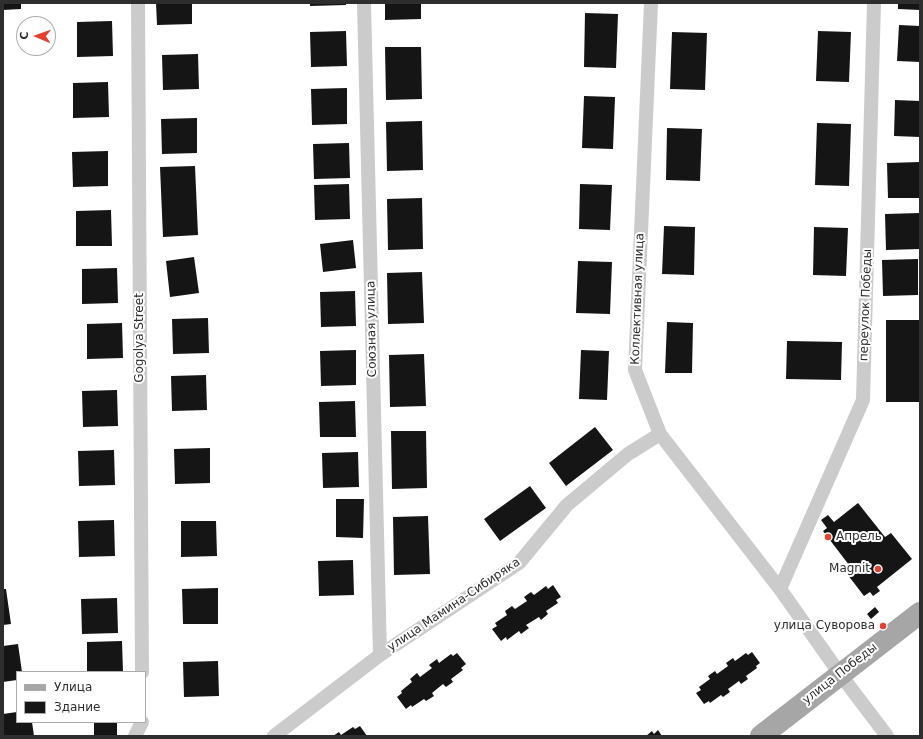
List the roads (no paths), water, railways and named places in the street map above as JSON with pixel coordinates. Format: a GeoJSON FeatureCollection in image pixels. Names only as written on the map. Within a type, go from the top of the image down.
{"type":"FeatureCollection","features":[{"type":"Feature","properties":{"kind":"main road","name":"улица Победы"},"geometry":{"type":"LineString","coordinates":[[761,736],[920,613]]}},
{"type":"Feature","properties":{"kind":"street","name":"Gogolya Street"},"geometry":{"type":"LineString","coordinates":[[138,3],[142,671]]}},
{"type":"Feature","properties":{"kind":"street","name":"Союзная улица"},"geometry":{"type":"LineString","coordinates":[[364,3],[380,655]]}},
{"type":"Feature","properties":{"kind":"street","name":"Коллективная улица"},"geometry":{"type":"LineString","coordinates":[[651,3],[635,370],[660,434],[780,589],[840,674]]}},
{"type":"Feature","properties":{"kind":"street","name":"переулок Победы"},"geometry":{"type":"LineString","coordinates":[[780,589],[863,400],[874,3]]}},
{"type":"Feature","properties":{"kind":"street","name":"улица Мамина-Сибиряка"},"geometry":{"type":"LineString","coordinates":[[274,736],[380,655],[520,563],[567,505],[628,454],[660,434]]}},
{"type":"Feature","properties":{"kind":"street"},"geometry":{"type":"LineString","coordinates":[[840,674],[887,736]]}},
{"type":"Feature","properties":{"kind":"street"},"geometry":{"type":"LineString","coordinates":[[136,736],[142,723]]}},
{"type":"Feature","properties":{"kind":"place","name":"Апрель"},"geometry":{"type":"Point","coordinates":[828,537]}},
{"type":"Feature","properties":{"kind":"place","name":"Magnit"},"geometry":{"type":"Point","coordinates":[878,569]}},
{"type":"Feature","properties":{"kind":"place","name":"улица Суворова"},"geometry":{"type":"Point","coordinates":[883,626]}}]}
